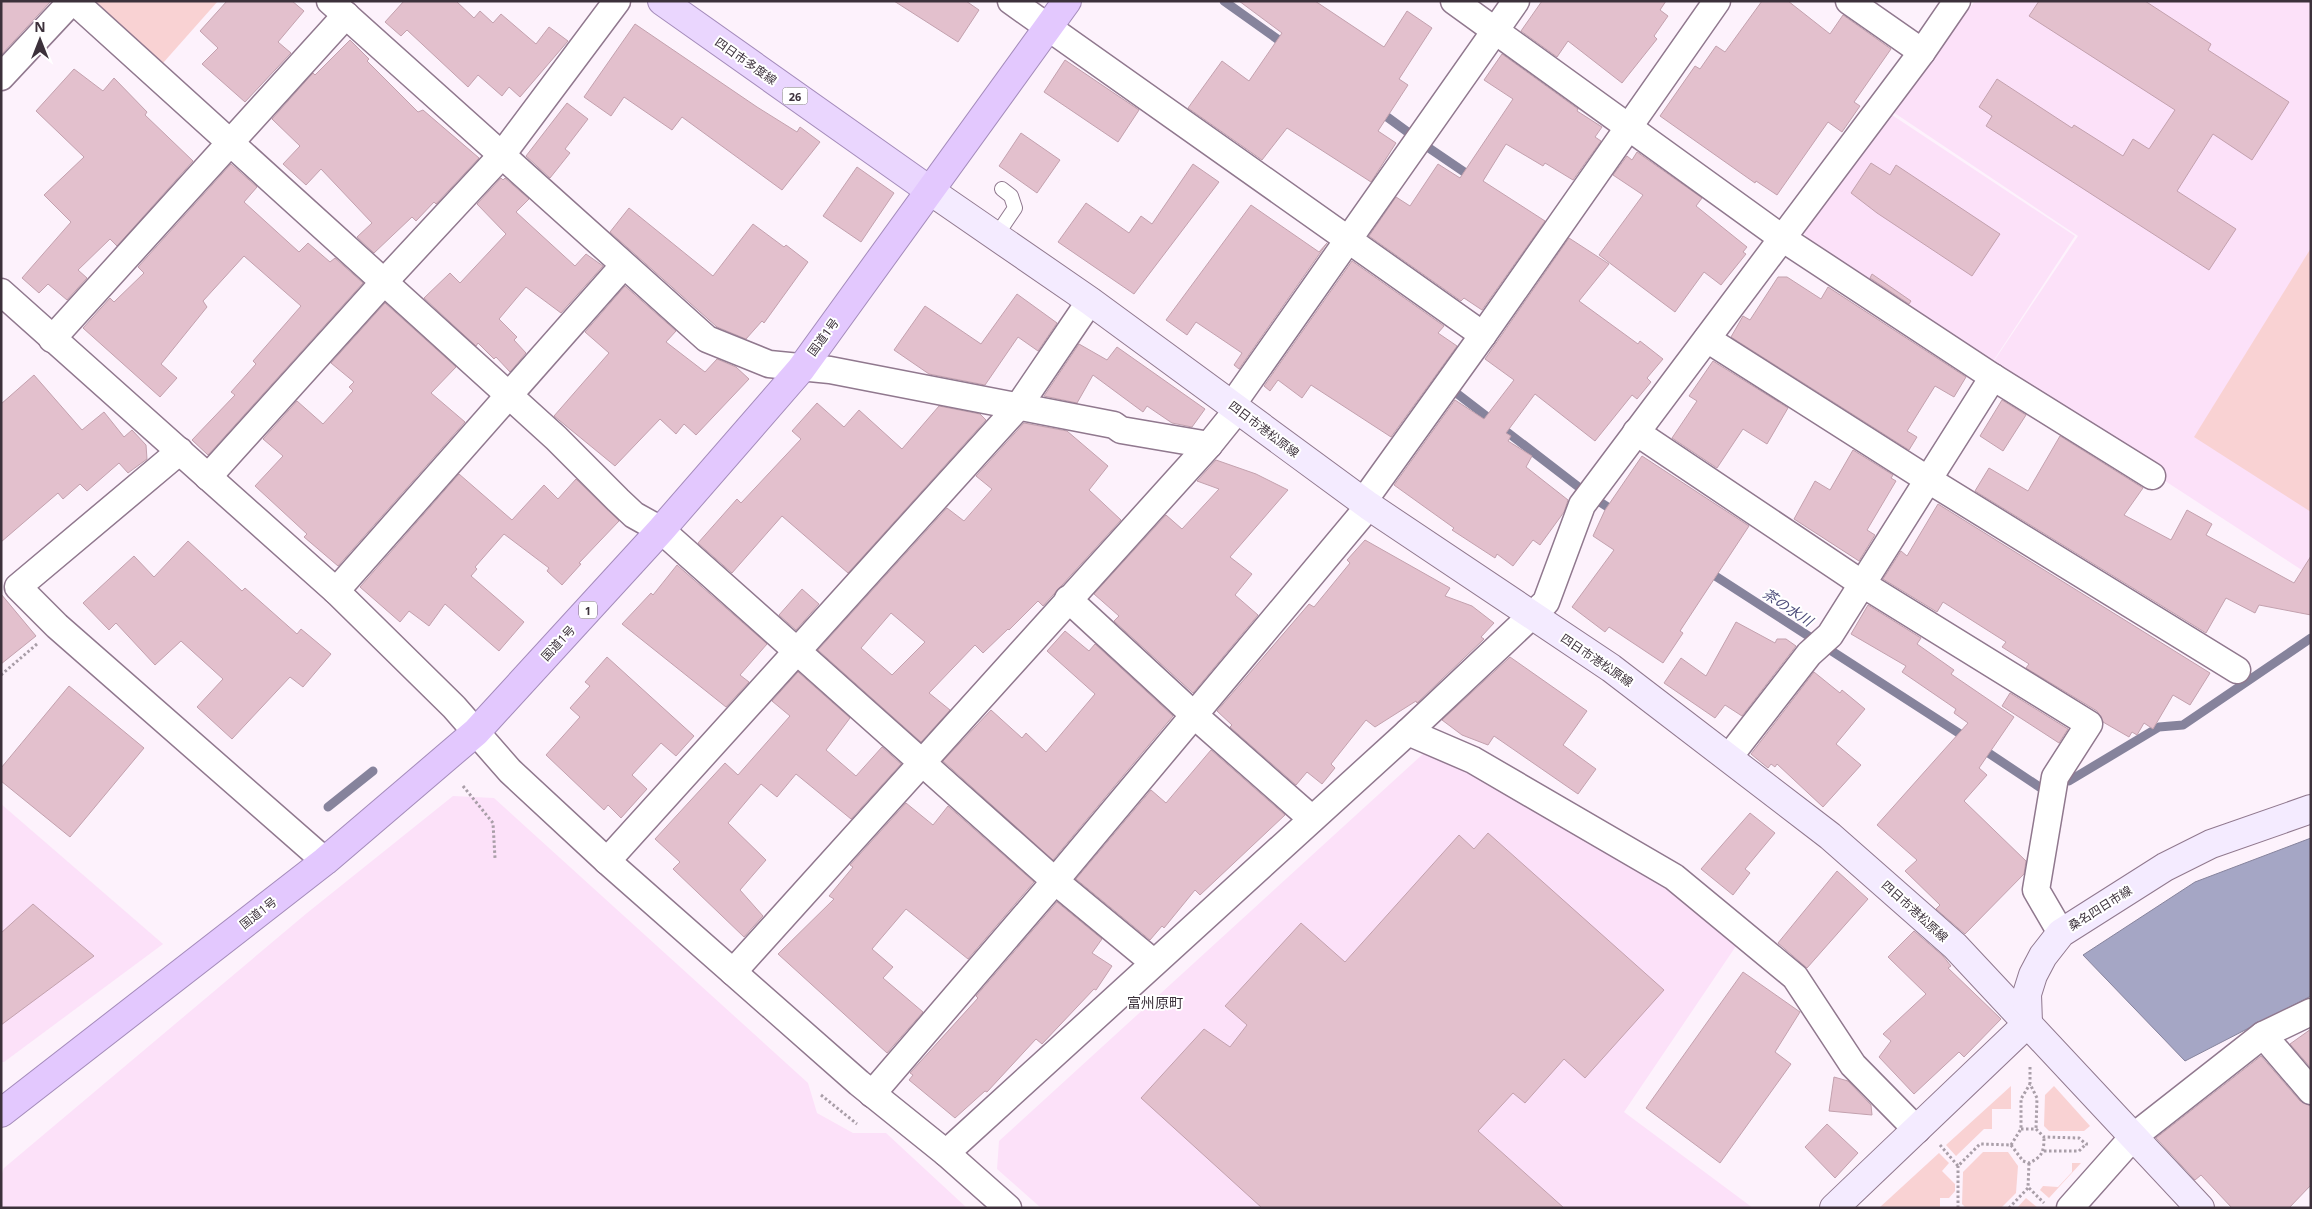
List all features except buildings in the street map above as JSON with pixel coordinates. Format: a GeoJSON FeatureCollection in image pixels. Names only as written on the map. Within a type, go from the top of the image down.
{"type":"FeatureCollection","features":[{"type":"Feature","properties":{"kind":"highway","name":"国道1号"},"geometry":{"type":"LineString","coordinates":[[6,1102],[325,861],[476,732],[661,530],[801,369],[1067,1]]}},
{"type":"Feature","properties":{"kind":"main road","name":"四日市多度線"},"geometry":{"type":"LineString","coordinates":[[662,1],[929,190]]}},
{"type":"Feature","properties":{"kind":"main road","name":"四日市港松原線"},"geometry":{"type":"LineString","coordinates":[[929,190],[1090,301],[1366,504],[1532,617],[1611,668],[1730,757],[1830,836],[1955,946],[2200,1208]]}},
{"type":"Feature","properties":{"kind":"main road","name":"桑名四日市線"},"geometry":{"type":"LineString","coordinates":[[2034,1029],[2027,994],[2033,975],[2043,956],[2062,933],[2165,867],[2203,848],[2311,810]]}},
{"type":"Feature","properties":{"kind":"main road"},"geometry":{"type":"LineString","coordinates":[[1834,1208],[1917,1130],[2034,1029]]}},
{"type":"Feature","properties":{"kind":"street"},"geometry":{"type":"LineString","coordinates":[[1,77],[73,1],[556,438],[618,500],[634,514],[661,530],[923,762],[1055,882],[1153,962]]}},
{"type":"Feature","properties":{"kind":"street"},"geometry":{"type":"LineString","coordinates":[[208,478],[384,282],[502,156],[617,1]]}},
{"type":"Feature","properties":{"kind":"street"},"geometry":{"type":"LineString","coordinates":[[1011,1],[1483,335]]}},
{"type":"Feature","properties":{"kind":"street"},"geometry":{"type":"LineString","coordinates":[[1454,1],[1782,238],[1993,377],[2152,476]]}},
{"type":"Feature","properties":{"kind":"street"},"geometry":{"type":"LineString","coordinates":[[734,972],[1068,599],[1209,445],[1348,238],[1516,1]]}},
{"type":"Feature","properties":{"kind":"street"},"geometry":{"type":"LineString","coordinates":[[872,1094],[1055,882],[1366,504],[1716,1]]}},
{"type":"Feature","properties":{"kind":"street"},"geometry":{"type":"LineString","coordinates":[[1849,1],[1922,52]]}},
{"type":"Feature","properties":{"kind":"street"},"geometry":{"type":"LineString","coordinates":[[946,1153],[1153,962],[1408,732],[1546,602],[1589,495],[1922,52],[1957,1]]}},
{"type":"Feature","properties":{"kind":"street"},"geometry":{"type":"LineString","coordinates":[[52,338],[231,142],[338,8],[623,266],[707,339],[769,364],[801,369],[830,370],[1114,425],[1122,430],[1209,445]]}},
{"type":"Feature","properties":{"kind":"street"},"geometry":{"type":"LineString","coordinates":[[336,591],[623,266]]}},
{"type":"Feature","properties":{"kind":"street"},"geometry":{"type":"LineString","coordinates":[[1,292],[336,591],[476,732],[510,771],[607,861],[872,1094],[946,1153],[1008,1208]]}},
{"type":"Feature","properties":{"kind":"street"},"geometry":{"type":"LineString","coordinates":[[607,861],[1018,407],[1090,301]]}},
{"type":"Feature","properties":{"kind":"street"},"geometry":{"type":"LineString","coordinates":[[1707,338],[1927,479],[2237,670]]}},
{"type":"Feature","properties":{"kind":"street"},"geometry":{"type":"LineString","coordinates":[[1730,757],[1809,654],[1830,635],[1993,377]]}},
{"type":"Feature","properties":{"kind":"street"},"geometry":{"type":"LineString","coordinates":[[1636,432],[1862,583],[2089,724],[2055,777],[2036,890],[2062,933]]}},
{"type":"Feature","properties":{"kind":"street"},"geometry":{"type":"LineString","coordinates":[[180,452],[10,580],[57,626],[325,861]]}},
{"type":"Feature","properties":{"kind":"street"},"geometry":{"type":"LineString","coordinates":[[1068,599],[1194,715],[1312,819]]}},
{"type":"Feature","properties":{"kind":"street"},"geometry":{"type":"LineString","coordinates":[[1408,732],[1473,760],[1674,877],[1794,977],[1853,1065],[1917,1130]]}},
{"type":"Feature","properties":{"kind":"street"},"geometry":{"type":"LineString","coordinates":[[2070,1208],[2130,1134],[2263,1035],[2311,1012]]}},
{"type":"Feature","properties":{"kind":"street"},"geometry":{"type":"LineString","coordinates":[[2263,1035],[2311,1091]]}},
{"type":"Feature","properties":{"kind":"lane"},"geometry":{"type":"LineString","coordinates":[[996,236],[1015,208],[1011,196],[1002,189]]}},
{"type":"Feature","properties":{"kind":"path"},"geometry":{"type":"LineString","coordinates":[[1,675],[57,626]]}},
{"type":"Feature","properties":{"kind":"path"},"geometry":{"type":"LineString","coordinates":[[463,786],[493,823],[495,858]]}},
{"type":"Feature","properties":{"kind":"path"},"geometry":{"type":"LineString","coordinates":[[2030,1066],[2030,1084],[2037,1098],[2036,1129]]}},
{"type":"Feature","properties":{"kind":"path"},"geometry":{"type":"LineString","coordinates":[[2011,1145],[2021,1129],[2021,1098],[2030,1084]]}},
{"type":"Feature","properties":{"kind":"path"},"geometry":{"type":"LineString","coordinates":[[821,1095],[857,1124]]}},
{"type":"Feature","properties":{"kind":"path"},"geometry":{"type":"LineString","coordinates":[[2021,1129],[2036,1129],[2044,1137],[2079,1138],[2086,1144],[2092,1144]]}},
{"type":"Feature","properties":{"kind":"path"},"geometry":{"type":"LineString","coordinates":[[2011,1145],[2023,1161],[2029,1162],[2039,1158],[2044,1151],[2044,1137]]}},
{"type":"Feature","properties":{"kind":"path"},"geometry":{"type":"LineString","coordinates":[[1958,1166],[1980,1144],[2011,1145]]}},
{"type":"Feature","properties":{"kind":"path"},"geometry":{"type":"LineString","coordinates":[[2044,1151],[2079,1151],[2086,1144]]}},
{"type":"Feature","properties":{"kind":"path"},"geometry":{"type":"LineString","coordinates":[[1942,1148],[1958,1166],[1958,1208]]}},
{"type":"Feature","properties":{"kind":"path"},"geometry":{"type":"LineString","coordinates":[[2009,1208],[2028,1188],[2029,1162]]}},
{"type":"Feature","properties":{"kind":"path"},"geometry":{"type":"LineString","coordinates":[[2028,1188],[2042,1200]]}},
{"type":"Feature","properties":{"kind":"shaded area"},"geometry":{"type":"Polygon","coordinates":[[[92,1],[218,1],[163,63],[92,1]]]}},
{"type":"Feature","properties":{"kind":"shaded area"},"geometry":{"type":"Polygon","coordinates":[[[1975,1],[2311,1],[2311,576],[1990,367],[2078,236],[1893,112],[1975,1]]]}},
{"type":"Feature","properties":{"kind":"shaded area"},"geometry":{"type":"Polygon","coordinates":[[[1892,115],[2075,236],[1990,366],[1810,250],[1804,232],[1892,115]]]}},
{"type":"Feature","properties":{"kind":"shaded area"},"geometry":{"type":"Polygon","coordinates":[[[2311,248],[2311,512],[2194,437],[2311,248]]]}},
{"type":"Feature","properties":{"kind":"shaded area"},"geometry":{"type":"Polygon","coordinates":[[[1424,753],[1466,770],[1600,846],[1678,895],[1736,946],[1624,1112],[1753,1208],[1041,1208],[997,1169],[999,1141],[1424,753]]]}},
{"type":"Feature","properties":{"kind":"shaded area"},"geometry":{"type":"Polygon","coordinates":[[[453,796],[494,798],[808,1083],[817,1113],[853,1133],[886,1133],[967,1208],[1,1208],[1,1176],[4,1168],[307,913],[453,796]]]}},
{"type":"Feature","properties":{"kind":"shaded area"},"geometry":{"type":"Polygon","coordinates":[[[1,804],[163,944],[4,1062],[1,1062],[1,804]]]}},
{"type":"Feature","properties":{"kind":"shaded area"},"geometry":{"type":"Polygon","coordinates":[[[2011,1086],[2011,1109],[1992,1109],[1992,1129],[1984,1129],[1956,1156],[1946,1145],[2011,1086]]]}},
{"type":"Feature","properties":{"kind":"shaded area"},"geometry":{"type":"Polygon","coordinates":[[[2054,1086],[2090,1126],[2084,1131],[2049,1131],[2044,1126],[2045,1095],[2054,1086]]]}},
{"type":"Feature","properties":{"kind":"shaded area"},"geometry":{"type":"Polygon","coordinates":[[[1983,1152],[2008,1152],[2018,1166],[2016,1193],[2001,1208],[1966,1208],[1962,1204],[1963,1172],[1983,1152]]]}},
{"type":"Feature","properties":{"kind":"shaded area"},"geometry":{"type":"Polygon","coordinates":[[[1939,1153],[1949,1163],[1942,1171],[1955,1184],[1955,1191],[1949,1198],[1940,1198],[1940,1208],[1879,1208],[1939,1153]]]}},
{"type":"Feature","properties":{"kind":"shaded area"},"geometry":{"type":"Polygon","coordinates":[[[2072,1163],[2081,1163],[2049,1198],[2040,1190],[2043,1186],[2058,1187],[2072,1172],[2072,1163]]]}},
{"type":"Feature","properties":{"kind":"shaded area"},"geometry":{"type":"Polygon","coordinates":[[[2026,1198],[2038,1208],[2017,1208],[2026,1198]]]}},
{"type":"Feature","properties":{"kind":"water"},"geometry":{"type":"Polygon","coordinates":[[[2311,838],[2311,996],[2185,1061],[2083,955],[2195,882],[2311,838]]]}},
{"type":"Feature","properties":{"kind":"waterway"},"geometry":{"type":"LineString","coordinates":[[1224,1],[1287,46]]}},
{"type":"Feature","properties":{"kind":"waterway"},"geometry":{"type":"LineString","coordinates":[[1379,111],[1409,133]]}},
{"type":"Feature","properties":{"kind":"waterway"},"geometry":{"type":"LineString","coordinates":[[1426,146],[1473,178]]}},
{"type":"Feature","properties":{"kind":"waterway"},"geometry":{"type":"LineString","coordinates":[[1455,392],[1589,495],[1617,513]]}},
{"type":"Feature","properties":{"kind":"waterway","name":"茶の水川"},"geometry":{"type":"LineString","coordinates":[[1706,570],[1968,739]]}},
{"type":"Feature","properties":{"kind":"waterway"},"geometry":{"type":"LineString","coordinates":[[2069,781],[2159,727],[2183,725],[2311,638]]}},
{"type":"Feature","properties":{"kind":"waterway"},"geometry":{"type":"LineString","coordinates":[[1981,748],[2047,792]]}},
{"type":"Feature","properties":{"kind":"waterway"},"geometry":{"type":"LineString","coordinates":[[328,807],[373,771]]}},
{"type":"Feature","properties":{"kind":"district","name":"富州原町"},"geometry":{"type":"Point","coordinates":[1155,1002]}}]}
